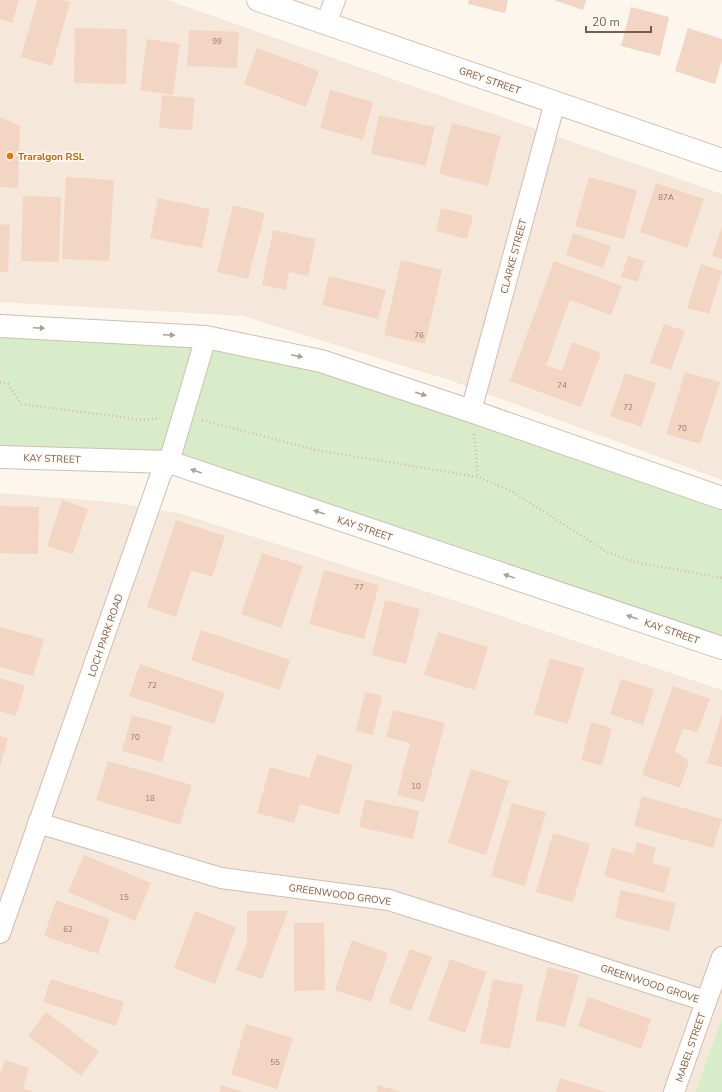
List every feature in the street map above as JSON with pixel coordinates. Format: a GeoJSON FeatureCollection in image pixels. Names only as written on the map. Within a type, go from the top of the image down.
{"type":"FeatureCollection","features":[{"type":"Feature","properties":{"kind":"street","name":"GREY STREET"},"geometry":{"type":"LineString","coordinates":[[258,0],[722,160]]}},
{"type":"Feature","properties":{"kind":"street"},"geometry":{"type":"LineString","coordinates":[[326,23],[335,0]]}},
{"type":"Feature","properties":{"kind":"street","name":"CLARKE STREET"},"geometry":{"type":"LineString","coordinates":[[471,411],[555,102]]}},
{"type":"Feature","properties":{"kind":"street"},"geometry":{"type":"LineString","coordinates":[[0,326],[206,336],[321,361],[722,498]]}},
{"type":"Feature","properties":{"kind":"street","name":"LOCH PARK ROAD"},"geometry":{"type":"LineString","coordinates":[[0,933],[161,474],[169,462],[206,336]]}},
{"type":"Feature","properties":{"kind":"street","name":"KAY STREET"},"geometry":{"type":"LineString","coordinates":[[0,457],[169,462],[722,648]]}},
{"type":"Feature","properties":{"kind":"street","name":"GREENWOOD GROVE"},"geometry":{"type":"LineString","coordinates":[[38,823],[222,878],[389,900],[706,1001]]}},
{"type":"Feature","properties":{"kind":"street","name":"MABEL STREET"},"geometry":{"type":"LineString","coordinates":[[674,1092],[722,957]]}},
{"type":"Feature","properties":{"kind":"path"},"geometry":{"type":"LineString","coordinates":[[0,382],[8,384],[21,404],[143,420],[183,415],[316,450],[478,477],[513,492],[607,552],[635,562],[722,578]]}},
{"type":"Feature","properties":{"kind":"path"},"geometry":{"type":"LineString","coordinates":[[471,411],[478,477]]}},
{"type":"Feature","properties":{"kind":"shaded area"},"geometry":{"type":"Polygon","coordinates":[[[0,0],[167,0],[722,194],[722,480],[452,381],[243,316],[0,302],[0,0]]]}},
{"type":"Feature","properties":{"kind":"shaded area"},"geometry":{"type":"Polygon","coordinates":[[[0,493],[111,502],[179,513],[459,602],[722,690],[722,1018],[695,1092],[0,1092],[0,493]]]}},
{"type":"Feature","properties":{"kind":"green space"},"geometry":{"type":"Polygon","coordinates":[[[0,331],[206,337],[722,498],[722,648],[169,462],[0,457],[0,331]]]}},
{"type":"Feature","properties":{"kind":"green space"},"geometry":{"type":"Polygon","coordinates":[[[722,1018],[722,1092],[695,1092],[722,1018]]]}},
{"type":"Feature","properties":{"kind":"building"},"geometry":{"type":"Polygon","coordinates":[[[0,0],[19,0],[12,23],[0,19],[0,0]]]}},
{"type":"Feature","properties":{"kind":"building"},"geometry":{"type":"Polygon","coordinates":[[[37,0],[61,0],[70,2],[52,66],[21,57],[37,0]]]}},
{"type":"Feature","properties":{"kind":"building"},"geometry":{"type":"Polygon","coordinates":[[[469,0],[508,0],[505,13],[468,4],[469,0]]]}},
{"type":"Feature","properties":{"kind":"building"},"geometry":{"type":"Polygon","coordinates":[[[554,0],[586,0],[583,10],[554,0]]]}},
{"type":"Feature","properties":{"kind":"building"},"geometry":{"type":"Polygon","coordinates":[[[631,7],[669,17],[660,56],[621,46],[631,7]]]}},
{"type":"Feature","properties":{"kind":"building"},"geometry":{"type":"Polygon","coordinates":[[[75,28],[127,29],[126,84],[74,83],[75,28]]]}},
{"type":"Feature","properties":{"kind":"building"},"geometry":{"type":"Polygon","coordinates":[[[688,28],[722,39],[722,60],[715,84],[675,71],[688,28]]]}},
{"type":"Feature","properties":{"kind":"building"},"geometry":{"type":"Polygon","coordinates":[[[189,30],[239,32],[237,68],[187,66],[189,30]]]}},
{"type":"Feature","properties":{"kind":"building"},"geometry":{"type":"Polygon","coordinates":[[[147,39],[180,44],[173,95],[140,90],[147,39]]]}},
{"type":"Feature","properties":{"kind":"building"},"geometry":{"type":"Polygon","coordinates":[[[257,48],[319,71],[306,107],[244,84],[257,48]]]}},
{"type":"Feature","properties":{"kind":"building"},"geometry":{"type":"Polygon","coordinates":[[[330,90],[373,102],[363,140],[320,128],[330,90]]]}},
{"type":"Feature","properties":{"kind":"building"},"geometry":{"type":"Polygon","coordinates":[[[162,95],[195,98],[192,130],[159,128],[162,95]]]}},
{"type":"Feature","properties":{"kind":"building"},"geometry":{"type":"Polygon","coordinates":[[[379,115],[435,127],[426,166],[371,154],[379,115]]]}},
{"type":"Feature","properties":{"kind":"building","name":"Traralgon RSL"},"geometry":{"type":"Polygon","coordinates":[[[0,117],[20,126],[18,188],[0,187],[0,117]]]}},
{"type":"Feature","properties":{"kind":"building"},"geometry":{"type":"Polygon","coordinates":[[[452,123],[501,136],[488,186],[439,174],[452,123]]]}},
{"type":"Feature","properties":{"kind":"building"},"geometry":{"type":"Polygon","coordinates":[[[66,177],[114,180],[109,261],[62,259],[66,177]]]}},
{"type":"Feature","properties":{"kind":"building"},"geometry":{"type":"Polygon","coordinates":[[[589,177],[637,190],[624,239],[575,226],[589,177]]]}},
{"type":"Feature","properties":{"kind":"building"},"geometry":{"type":"Polygon","coordinates":[[[656,183],[704,199],[687,248],[640,232],[656,183]]]}},
{"type":"Feature","properties":{"kind":"building"},"geometry":{"type":"Polygon","coordinates":[[[23,196],[61,197],[59,262],[21,261],[23,196]]]}},
{"type":"Feature","properties":{"kind":"building"},"geometry":{"type":"Polygon","coordinates":[[[158,198],[210,209],[202,248],[150,238],[158,198]]]}},
{"type":"Feature","properties":{"kind":"building"},"geometry":{"type":"Polygon","coordinates":[[[233,205],[265,213],[248,279],[217,272],[233,205]]]}},
{"type":"Feature","properties":{"kind":"building"},"geometry":{"type":"Polygon","coordinates":[[[441,208],[473,216],[467,239],[436,231],[441,208]]]}},
{"type":"Feature","properties":{"kind":"building"},"geometry":{"type":"Polygon","coordinates":[[[0,224],[10,225],[8,272],[0,272],[0,224]]]}},
{"type":"Feature","properties":{"kind":"building"},"geometry":{"type":"Polygon","coordinates":[[[722,226],[722,259],[712,256],[722,226]]]}},
{"type":"Feature","properties":{"kind":"building"},"geometry":{"type":"Polygon","coordinates":[[[273,230],[316,239],[308,276],[289,272],[286,290],[262,285],[273,230]]]}},
{"type":"Feature","properties":{"kind":"building"},"geometry":{"type":"Polygon","coordinates":[[[573,233],[611,246],[603,268],[566,255],[573,233]]]}},
{"type":"Feature","properties":{"kind":"building"},"geometry":{"type":"Polygon","coordinates":[[[628,256],[644,261],[638,282],[621,277],[628,256]]]}},
{"type":"Feature","properties":{"kind":"building"},"geometry":{"type":"Polygon","coordinates":[[[401,260],[442,270],[425,344],[384,335],[401,260]]]}},
{"type":"Feature","properties":{"kind":"building"},"geometry":{"type":"Polygon","coordinates":[[[554,261],[622,286],[611,315],[570,300],[546,365],[562,371],[572,342],[601,353],[581,407],[510,381],[554,261]]]}},
{"type":"Feature","properties":{"kind":"building"},"geometry":{"type":"Polygon","coordinates":[[[701,264],[722,271],[709,314],[687,308],[701,264]]]}},
{"type":"Feature","properties":{"kind":"building"},"geometry":{"type":"Polygon","coordinates":[[[329,276],[386,290],[378,319],[322,305],[329,276]]]}},
{"type":"Feature","properties":{"kind":"building"},"geometry":{"type":"Polygon","coordinates":[[[664,324],[685,331],[671,370],[650,363],[664,324]]]}},
{"type":"Feature","properties":{"kind":"building"},"geometry":{"type":"Polygon","coordinates":[[[685,372],[720,382],[700,444],[666,434],[685,372]]]}},
{"type":"Feature","properties":{"kind":"building"},"geometry":{"type":"Polygon","coordinates":[[[625,373],[656,383],[641,427],[610,416],[625,373]]]}},
{"type":"Feature","properties":{"kind":"building"},"geometry":{"type":"Polygon","coordinates":[[[62,500],[88,509],[73,554],[47,546],[62,500]]]}},
{"type":"Feature","properties":{"kind":"building"},"geometry":{"type":"Polygon","coordinates":[[[0,506],[39,507],[38,554],[0,553],[0,506]]]}},
{"type":"Feature","properties":{"kind":"building"},"geometry":{"type":"Polygon","coordinates":[[[176,520],[225,536],[212,577],[191,570],[176,617],[147,607],[176,520]]]}},
{"type":"Feature","properties":{"kind":"building"},"geometry":{"type":"Polygon","coordinates":[[[262,553],[303,566],[281,628],[241,614],[262,553]]]}},
{"type":"Feature","properties":{"kind":"building"},"geometry":{"type":"Polygon","coordinates":[[[324,570],[379,585],[364,639],[309,624],[324,570]]]}},
{"type":"Feature","properties":{"kind":"building"},"geometry":{"type":"Polygon","coordinates":[[[385,600],[420,609],[406,664],[372,655],[385,600]]]}},
{"type":"Feature","properties":{"kind":"building"},"geometry":{"type":"Polygon","coordinates":[[[0,627],[44,639],[33,676],[0,667],[0,627]]]}},
{"type":"Feature","properties":{"kind":"building"},"geometry":{"type":"Polygon","coordinates":[[[201,630],[290,660],[280,690],[191,660],[201,630]]]}},
{"type":"Feature","properties":{"kind":"building"},"geometry":{"type":"Polygon","coordinates":[[[438,632],[488,647],[475,690],[424,675],[438,632]]]}},
{"type":"Feature","properties":{"kind":"building"},"geometry":{"type":"Polygon","coordinates":[[[550,658],[584,668],[568,724],[534,714],[550,658]]]}},
{"type":"Feature","properties":{"kind":"building"},"geometry":{"type":"Polygon","coordinates":[[[140,664],[225,693],[214,724],[129,696],[140,664]]]}},
{"type":"Feature","properties":{"kind":"building"},"geometry":{"type":"Polygon","coordinates":[[[0,678],[25,686],[16,716],[0,711],[0,678]]]}},
{"type":"Feature","properties":{"kind":"building"},"geometry":{"type":"Polygon","coordinates":[[[621,679],[654,689],[643,725],[610,714],[621,679]]]}},
{"type":"Feature","properties":{"kind":"building"},"geometry":{"type":"Polygon","coordinates":[[[673,686],[710,699],[697,733],[683,728],[675,751],[689,761],[680,788],[642,775],[673,686]]]}},
{"type":"Feature","properties":{"kind":"building"},"geometry":{"type":"Polygon","coordinates":[[[365,692],[382,696],[373,735],[356,731],[365,692]]]}},
{"type":"Feature","properties":{"kind":"building"},"geometry":{"type":"Polygon","coordinates":[[[393,710],[445,723],[424,802],[397,795],[410,743],[386,737],[393,710]]]}},
{"type":"Feature","properties":{"kind":"building"},"geometry":{"type":"Polygon","coordinates":[[[722,714],[722,767],[707,763],[722,714]]]}},
{"type":"Feature","properties":{"kind":"building"},"geometry":{"type":"Polygon","coordinates":[[[132,715],[172,726],[162,762],[122,751],[132,715]]]}},
{"type":"Feature","properties":{"kind":"building"},"geometry":{"type":"Polygon","coordinates":[[[591,722],[612,728],[602,766],[581,760],[591,722]]]}},
{"type":"Feature","properties":{"kind":"building"},"geometry":{"type":"Polygon","coordinates":[[[0,736],[8,738],[0,767],[0,736]]]}},
{"type":"Feature","properties":{"kind":"building"},"geometry":{"type":"Polygon","coordinates":[[[317,754],[353,765],[339,815],[300,804],[294,823],[257,813],[270,767],[309,778],[317,754]]]}},
{"type":"Feature","properties":{"kind":"building"},"geometry":{"type":"Polygon","coordinates":[[[108,761],[192,785],[180,825],[96,800],[108,761]]]}},
{"type":"Feature","properties":{"kind":"building"},"geometry":{"type":"Polygon","coordinates":[[[471,769],[509,781],[486,855],[448,843],[471,769]]]}},
{"type":"Feature","properties":{"kind":"building"},"geometry":{"type":"Polygon","coordinates":[[[642,796],[722,819],[713,848],[634,826],[642,796]]]}},
{"type":"Feature","properties":{"kind":"building"},"geometry":{"type":"Polygon","coordinates":[[[365,799],[419,811],[413,839],[359,827],[365,799]]]}},
{"type":"Feature","properties":{"kind":"building"},"geometry":{"type":"Polygon","coordinates":[[[512,803],[546,812],[525,886],[491,876],[512,803]]]}},
{"type":"Feature","properties":{"kind":"building"},"geometry":{"type":"Polygon","coordinates":[[[553,833],[590,844],[573,902],[536,892],[553,833]]]}},
{"type":"Feature","properties":{"kind":"building"},"geometry":{"type":"Polygon","coordinates":[[[637,842],[656,848],[652,863],[671,868],[664,893],[604,876],[612,848],[634,854],[637,842]]]}},
{"type":"Feature","properties":{"kind":"building"},"geometry":{"type":"Polygon","coordinates":[[[84,855],[151,883],[135,921],[68,892],[84,855]]]}},
{"type":"Feature","properties":{"kind":"building"},"geometry":{"type":"Polygon","coordinates":[[[621,890],[676,903],[669,931],[615,918],[621,890]]]}},
{"type":"Feature","properties":{"kind":"building"},"geometry":{"type":"Polygon","coordinates":[[[56,900],[110,919],[98,954],[44,936],[56,900]]]}},
{"type":"Feature","properties":{"kind":"building"},"geometry":{"type":"Polygon","coordinates":[[[195,911],[236,927],[215,984],[174,968],[195,911]]]}},
{"type":"Feature","properties":{"kind":"building"},"geometry":{"type":"Polygon","coordinates":[[[247,911],[288,911],[262,979],[236,970],[247,942],[247,911]]]}},
{"type":"Feature","properties":{"kind":"building"},"geometry":{"type":"Polygon","coordinates":[[[294,923],[324,923],[325,990],[294,991],[294,923]]]}},
{"type":"Feature","properties":{"kind":"building"},"geometry":{"type":"Polygon","coordinates":[[[352,940],[388,953],[371,1002],[335,990],[352,940]]]}},
{"type":"Feature","properties":{"kind":"building"},"geometry":{"type":"Polygon","coordinates":[[[410,949],[432,957],[411,1011],[389,1002],[410,949]]]}},
{"type":"Feature","properties":{"kind":"building"},"geometry":{"type":"Polygon","coordinates":[[[450,959],[487,972],[465,1033],[428,1020],[450,959]]]}},
{"type":"Feature","properties":{"kind":"building"},"geometry":{"type":"Polygon","coordinates":[[[548,967],[579,975],[565,1027],[535,1020],[548,967]]]}},
{"type":"Feature","properties":{"kind":"building"},"geometry":{"type":"Polygon","coordinates":[[[51,979],[124,1002],[116,1026],[43,1002],[51,979]]]}},
{"type":"Feature","properties":{"kind":"building"},"geometry":{"type":"Polygon","coordinates":[[[493,979],[523,985],[510,1049],[480,1043],[493,979]]]}},
{"type":"Feature","properties":{"kind":"building"},"geometry":{"type":"Polygon","coordinates":[[[588,997],[651,1019],[641,1049],[578,1026],[588,997]]]}},
{"type":"Feature","properties":{"kind":"building"},"geometry":{"type":"Polygon","coordinates":[[[46,1012],[99,1052],[81,1076],[28,1036],[46,1012]]]}},
{"type":"Feature","properties":{"kind":"building"},"geometry":{"type":"Polygon","coordinates":[[[246,1024],[293,1038],[277,1089],[231,1074],[246,1024]]]}},
{"type":"Feature","properties":{"kind":"building"},"geometry":{"type":"Polygon","coordinates":[[[5,1060],[29,1068],[23,1088],[34,1092],[0,1092],[0,1075],[5,1060]]]}},
{"type":"Feature","properties":{"kind":"building"},"geometry":{"type":"Polygon","coordinates":[[[560,1078],[606,1092],[556,1092],[560,1078]]]}},
{"type":"Feature","properties":{"kind":"building"},"geometry":{"type":"Polygon","coordinates":[[[221,1085],[244,1092],[219,1092],[221,1085]]]}},
{"type":"Feature","properties":{"kind":"building"},"geometry":{"type":"Polygon","coordinates":[[[378,1085],[401,1092],[376,1092],[378,1085]]]}},
{"type":"Feature","properties":{"kind":"place","name":"Traralgon RSL"},"geometry":{"type":"Point","coordinates":[10,156]}}]}
